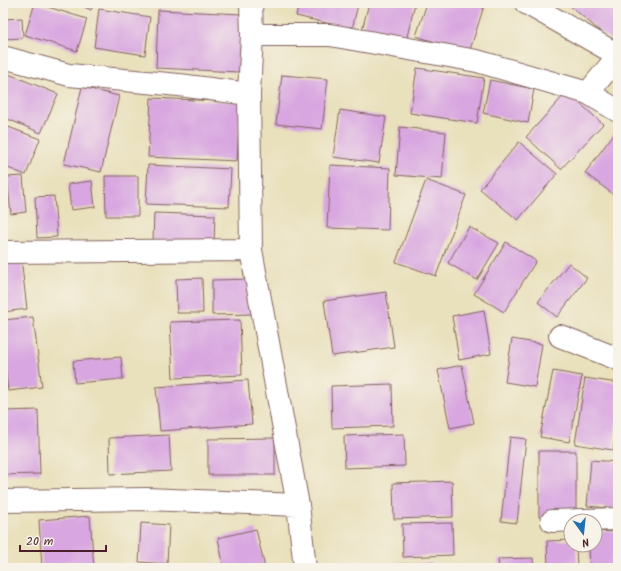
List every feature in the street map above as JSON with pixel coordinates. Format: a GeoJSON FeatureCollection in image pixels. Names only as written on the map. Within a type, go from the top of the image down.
{"type":"FeatureCollection","features":[{"type":"Feature","properties":{"kind":"street"},"geometry":{"type":"LineString","coordinates":[[251,3],[252,35],[249,94],[251,250],[298,505],[305,568]]}},
{"type":"Feature","properties":{"kind":"street"},"geometry":{"type":"LineString","coordinates":[[526,3],[618,56],[588,93]]}},
{"type":"Feature","properties":{"kind":"street"},"geometry":{"type":"LineString","coordinates":[[252,35],[330,35],[477,61],[588,93],[618,111]]}},
{"type":"Feature","properties":{"kind":"street"},"geometry":{"type":"LineString","coordinates":[[3,57],[69,75],[179,85],[249,94]]}},
{"type":"Feature","properties":{"kind":"street"},"geometry":{"type":"LineString","coordinates":[[3,252],[251,250]]}},
{"type":"Feature","properties":{"kind":"street"},"geometry":{"type":"LineString","coordinates":[[560,336],[618,359]]}},
{"type":"Feature","properties":{"kind":"street"},"geometry":{"type":"LineString","coordinates":[[3,501],[146,499],[298,505]]}},
{"type":"Feature","properties":{"kind":"street"},"geometry":{"type":"LineString","coordinates":[[552,521],[618,519]]}},
{"type":"Feature","properties":{"kind":"building"},"geometry":{"type":"Polygon","coordinates":[[[35,3],[87,19],[77,51],[25,35],[35,3]]]}},
{"type":"Feature","properties":{"kind":"building"},"geometry":{"type":"Polygon","coordinates":[[[76,3],[94,3],[91,10],[76,3]]]}},
{"type":"Feature","properties":{"kind":"building"},"geometry":{"type":"Polygon","coordinates":[[[299,3],[351,3],[358,5],[352,29],[296,16],[299,3]]]}},
{"type":"Feature","properties":{"kind":"building"},"geometry":{"type":"Polygon","coordinates":[[[369,3],[415,3],[406,41],[362,30],[369,3]]]}},
{"type":"Feature","properties":{"kind":"building"},"geometry":{"type":"Polygon","coordinates":[[[427,3],[485,3],[469,53],[416,36],[427,3]]]}},
{"type":"Feature","properties":{"kind":"building"},"geometry":{"type":"Polygon","coordinates":[[[567,3],[618,3],[618,40],[615,44],[567,3]]]}},
{"type":"Feature","properties":{"kind":"building"},"geometry":{"type":"Polygon","coordinates":[[[99,9],[150,17],[145,55],[94,47],[99,9]]]}},
{"type":"Feature","properties":{"kind":"building"},"geometry":{"type":"Polygon","coordinates":[[[158,10],[242,14],[239,72],[156,68],[158,10]]]}},
{"type":"Feature","properties":{"kind":"building"},"geometry":{"type":"Polygon","coordinates":[[[22,18],[23,38],[3,39],[3,19],[22,18]]]}},
{"type":"Feature","properties":{"kind":"building"},"geometry":{"type":"Polygon","coordinates":[[[417,68],[484,78],[477,123],[410,113],[417,68]]]}},
{"type":"Feature","properties":{"kind":"building"},"geometry":{"type":"Polygon","coordinates":[[[6,73],[58,94],[41,133],[3,117],[3,82],[6,73]]]}},
{"type":"Feature","properties":{"kind":"building"},"geometry":{"type":"Polygon","coordinates":[[[282,75],[328,79],[322,129],[276,124],[282,75]]]}},
{"type":"Feature","properties":{"kind":"building"},"geometry":{"type":"Polygon","coordinates":[[[490,80],[534,89],[528,123],[483,113],[490,80]]]}},
{"type":"Feature","properties":{"kind":"building"},"geometry":{"type":"Polygon","coordinates":[[[82,87],[119,96],[101,172],[64,164],[82,87]]]}},
{"type":"Feature","properties":{"kind":"building"},"geometry":{"type":"Polygon","coordinates":[[[567,92],[603,124],[561,169],[526,137],[567,92]]]}},
{"type":"Feature","properties":{"kind":"building"},"geometry":{"type":"Polygon","coordinates":[[[151,98],[240,102],[237,161],[148,157],[151,98]]]}},
{"type":"Feature","properties":{"kind":"building"},"geometry":{"type":"Polygon","coordinates":[[[340,110],[386,117],[379,163],[333,157],[340,110]]]}},
{"type":"Feature","properties":{"kind":"building"},"geometry":{"type":"Polygon","coordinates":[[[3,125],[40,139],[26,175],[3,166],[3,125]]]}},
{"type":"Feature","properties":{"kind":"building"},"geometry":{"type":"Polygon","coordinates":[[[400,127],[446,132],[442,179],[396,175],[400,127]]]}},
{"type":"Feature","properties":{"kind":"building"},"geometry":{"type":"Polygon","coordinates":[[[618,128],[618,198],[585,173],[618,128]]]}},
{"type":"Feature","properties":{"kind":"building"},"geometry":{"type":"Polygon","coordinates":[[[519,142],[557,174],[518,220],[480,189],[519,142]]]}},
{"type":"Feature","properties":{"kind":"building"},"geometry":{"type":"Polygon","coordinates":[[[148,165],[231,169],[229,207],[146,204],[148,165]]]}},
{"type":"Feature","properties":{"kind":"building"},"geometry":{"type":"Polygon","coordinates":[[[330,165],[390,168],[388,230],[327,228],[330,165]]]}},
{"type":"Feature","properties":{"kind":"building"},"geometry":{"type":"Polygon","coordinates":[[[23,176],[26,212],[11,214],[7,177],[23,176]]]}},
{"type":"Feature","properties":{"kind":"building"},"geometry":{"type":"Polygon","coordinates":[[[105,176],[138,176],[138,216],[106,216],[105,176]]]}},
{"type":"Feature","properties":{"kind":"building"},"geometry":{"type":"Polygon","coordinates":[[[426,180],[466,195],[436,276],[396,262],[426,180]]]}},
{"type":"Feature","properties":{"kind":"building"},"geometry":{"type":"Polygon","coordinates":[[[92,181],[95,207],[71,210],[68,184],[92,181]]]}},
{"type":"Feature","properties":{"kind":"building"},"geometry":{"type":"Polygon","coordinates":[[[54,196],[57,237],[37,238],[35,197],[54,196]]]}},
{"type":"Feature","properties":{"kind":"building"},"geometry":{"type":"Polygon","coordinates":[[[154,213],[215,215],[214,244],[153,242],[154,213]]]}},
{"type":"Feature","properties":{"kind":"building"},"geometry":{"type":"Polygon","coordinates":[[[469,227],[499,243],[477,280],[448,263],[469,227]]]}},
{"type":"Feature","properties":{"kind":"building"},"geometry":{"type":"Polygon","coordinates":[[[506,242],[536,261],[504,312],[474,294],[506,242]]]}},
{"type":"Feature","properties":{"kind":"building"},"geometry":{"type":"Polygon","coordinates":[[[21,258],[27,309],[3,312],[3,260],[21,258]]]}},
{"type":"Feature","properties":{"kind":"building"},"geometry":{"type":"Polygon","coordinates":[[[569,263],[587,278],[557,317],[538,302],[569,263]]]}},
{"type":"Feature","properties":{"kind":"building"},"geometry":{"type":"Polygon","coordinates":[[[202,278],[203,313],[177,313],[176,279],[202,278]]]}},
{"type":"Feature","properties":{"kind":"building"},"geometry":{"type":"Polygon","coordinates":[[[254,279],[254,314],[212,315],[212,280],[254,279]]]}},
{"type":"Feature","properties":{"kind":"building"},"geometry":{"type":"Polygon","coordinates":[[[386,292],[394,347],[332,356],[324,301],[386,292]]]}},
{"type":"Feature","properties":{"kind":"building"},"geometry":{"type":"Polygon","coordinates":[[[484,310],[491,354],[459,360],[452,316],[484,310]]]}},
{"type":"Feature","properties":{"kind":"building"},"geometry":{"type":"Polygon","coordinates":[[[33,317],[42,387],[8,391],[3,349],[3,320],[33,317]]]}},
{"type":"Feature","properties":{"kind":"building"},"geometry":{"type":"Polygon","coordinates":[[[240,320],[242,375],[173,378],[170,322],[240,320]]]}},
{"type":"Feature","properties":{"kind":"building"},"geometry":{"type":"Polygon","coordinates":[[[512,339],[542,344],[535,387],[505,382],[512,339]]]}},
{"type":"Feature","properties":{"kind":"building"},"geometry":{"type":"Polygon","coordinates":[[[121,357],[123,379],[75,383],[73,361],[121,357]]]}},
{"type":"Feature","properties":{"kind":"building"},"geometry":{"type":"Polygon","coordinates":[[[462,365],[474,423],[450,428],[438,370],[462,365]]]}},
{"type":"Feature","properties":{"kind":"building"},"geometry":{"type":"Polygon","coordinates":[[[553,371],[582,376],[569,442],[540,437],[553,371]]]}},
{"type":"Feature","properties":{"kind":"building"},"geometry":{"type":"Polygon","coordinates":[[[585,378],[618,383],[618,414],[613,450],[575,444],[585,378]]]}},
{"type":"Feature","properties":{"kind":"building"},"geometry":{"type":"Polygon","coordinates":[[[248,380],[252,424],[160,431],[156,387],[248,380]]]}},
{"type":"Feature","properties":{"kind":"building"},"geometry":{"type":"Polygon","coordinates":[[[392,384],[393,426],[332,428],[331,386],[392,384]]]}},
{"type":"Feature","properties":{"kind":"building"},"geometry":{"type":"Polygon","coordinates":[[[38,410],[40,474],[3,475],[3,411],[38,410]]]}},
{"type":"Feature","properties":{"kind":"building"},"geometry":{"type":"Polygon","coordinates":[[[404,434],[405,466],[345,468],[344,436],[404,434]]]}},
{"type":"Feature","properties":{"kind":"building"},"geometry":{"type":"Polygon","coordinates":[[[169,435],[171,471],[110,474],[109,438],[169,435]]]}},
{"type":"Feature","properties":{"kind":"building"},"geometry":{"type":"Polygon","coordinates":[[[510,437],[526,439],[517,523],[501,521],[510,437]]]}},
{"type":"Feature","properties":{"kind":"building"},"geometry":{"type":"Polygon","coordinates":[[[275,438],[275,475],[208,475],[208,439],[275,438]]]}},
{"type":"Feature","properties":{"kind":"building"},"geometry":{"type":"Polygon","coordinates":[[[539,451],[576,451],[576,513],[563,513],[563,517],[539,517],[539,451]]]}},
{"type":"Feature","properties":{"kind":"building"},"geometry":{"type":"Polygon","coordinates":[[[591,460],[618,462],[618,509],[587,506],[591,460]]]}},
{"type":"Feature","properties":{"kind":"building"},"geometry":{"type":"Polygon","coordinates":[[[452,481],[453,517],[394,519],[393,483],[452,481]]]}},
{"type":"Feature","properties":{"kind":"building"},"geometry":{"type":"Polygon","coordinates":[[[90,516],[94,568],[42,568],[39,520],[90,516]]]}},
{"type":"Feature","properties":{"kind":"building"},"geometry":{"type":"Polygon","coordinates":[[[141,523],[169,525],[167,564],[139,562],[141,523]]]}},
{"type":"Feature","properties":{"kind":"building"},"geometry":{"type":"Polygon","coordinates":[[[452,523],[453,555],[403,557],[402,524],[452,523]]]}},
{"type":"Feature","properties":{"kind":"building"},"geometry":{"type":"Polygon","coordinates":[[[256,529],[265,568],[224,568],[218,538],[256,529]]]}},
{"type":"Feature","properties":{"kind":"building"},"geometry":{"type":"Polygon","coordinates":[[[618,531],[618,568],[590,568],[589,553],[603,553],[603,532],[618,531]]]}},
{"type":"Feature","properties":{"kind":"building"},"geometry":{"type":"Polygon","coordinates":[[[3,535],[6,535],[4,565],[3,565],[3,535]]]}},
{"type":"Feature","properties":{"kind":"building"},"geometry":{"type":"Polygon","coordinates":[[[563,540],[563,553],[576,553],[577,568],[548,568],[547,541],[563,540]]]}},
{"type":"Feature","properties":{"kind":"building"},"geometry":{"type":"Polygon","coordinates":[[[533,558],[534,568],[499,568],[498,559],[533,558]]]}},
{"type":"Feature","properties":{"kind":"building"},"geometry":{"type":"Polygon","coordinates":[[[432,563],[432,568],[358,568],[358,566],[432,563]]]}}]}
